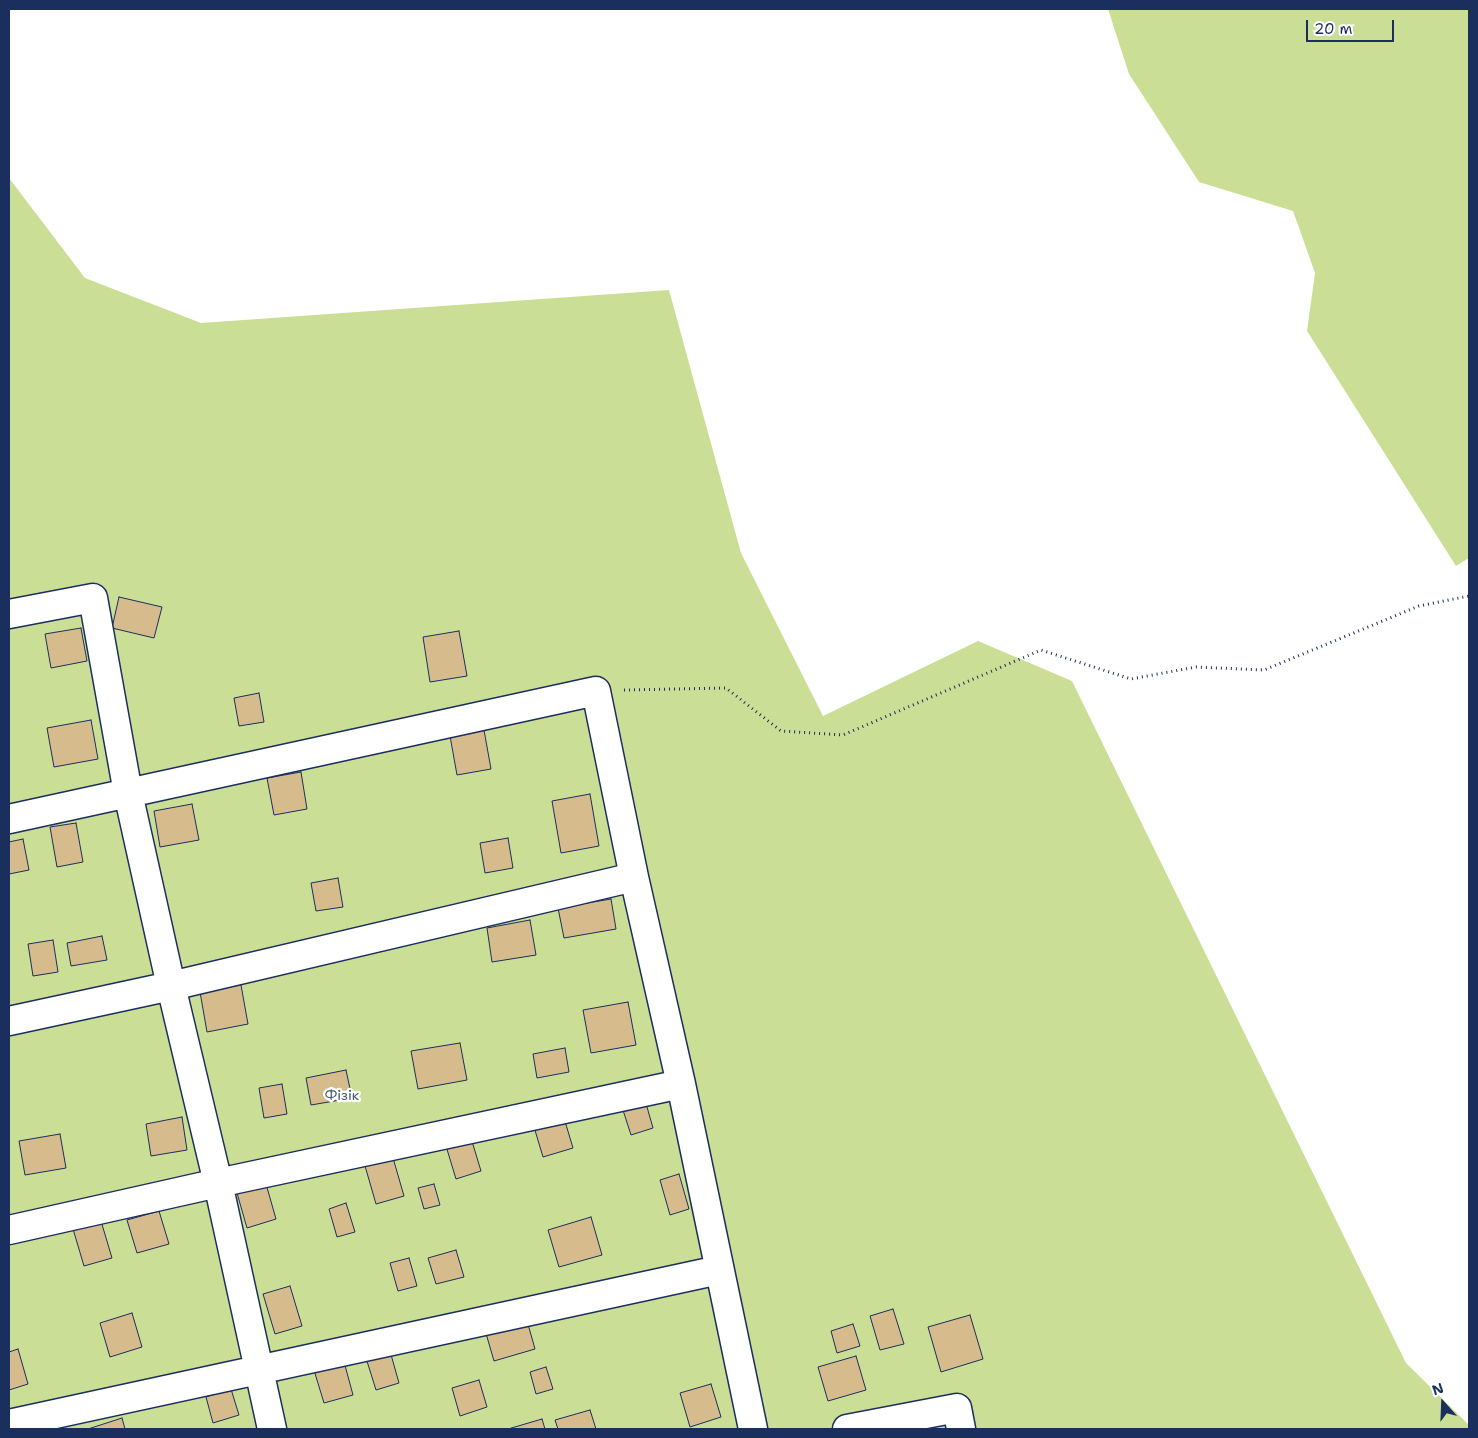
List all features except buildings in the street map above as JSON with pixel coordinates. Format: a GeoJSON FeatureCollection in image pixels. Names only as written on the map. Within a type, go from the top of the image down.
{"type":"FeatureCollection","features":[{"type":"Feature","properties":{"kind":"lane"},"geometry":{"type":"LineString","coordinates":[[9,614],[93,598],[128,792],[171,986],[218,1183],[272,1429]]}},
{"type":"Feature","properties":{"kind":"lane"},"geometry":{"type":"LineString","coordinates":[[9,819],[596,691],[634,877],[681,1084],[753,1429]]}},
{"type":"Feature","properties":{"kind":"lane"},"geometry":{"type":"LineString","coordinates":[[9,1021],[171,986],[634,877]]}},
{"type":"Feature","properties":{"kind":"lane"},"geometry":{"type":"LineString","coordinates":[[9,1230],[218,1183],[681,1084]]}},
{"type":"Feature","properties":{"kind":"lane"},"geometry":{"type":"LineString","coordinates":[[9,1424],[719,1270]]}},
{"type":"Feature","properties":{"kind":"lane"},"geometry":{"type":"LineString","coordinates":[[847,1429],[957,1408],[961,1429]]}},
{"type":"Feature","properties":{"kind":"path"},"geometry":{"type":"LineString","coordinates":[[596,691],[726,688],[782,731],[843,735],[1041,650],[1131,680],[1196,668],[1264,670],[1419,606],[1469,596]]}},
{"type":"Feature","properties":{"kind":"green space"},"geometry":{"type":"Polygon","coordinates":[[[1108,9],[1469,9],[1469,558],[1456,566],[1307,331],[1315,273],[1293,211],[1199,182],[1129,74],[1108,9]]]}},
{"type":"Feature","properties":{"kind":"green space","name":"Фізік"},"geometry":{"type":"Polygon","coordinates":[[[9,178],[85,278],[201,323],[669,290],[741,553],[823,716],[978,641],[1072,681],[1406,1363],[1469,1425],[1469,1429],[9,1429],[9,178]]]}}]}
